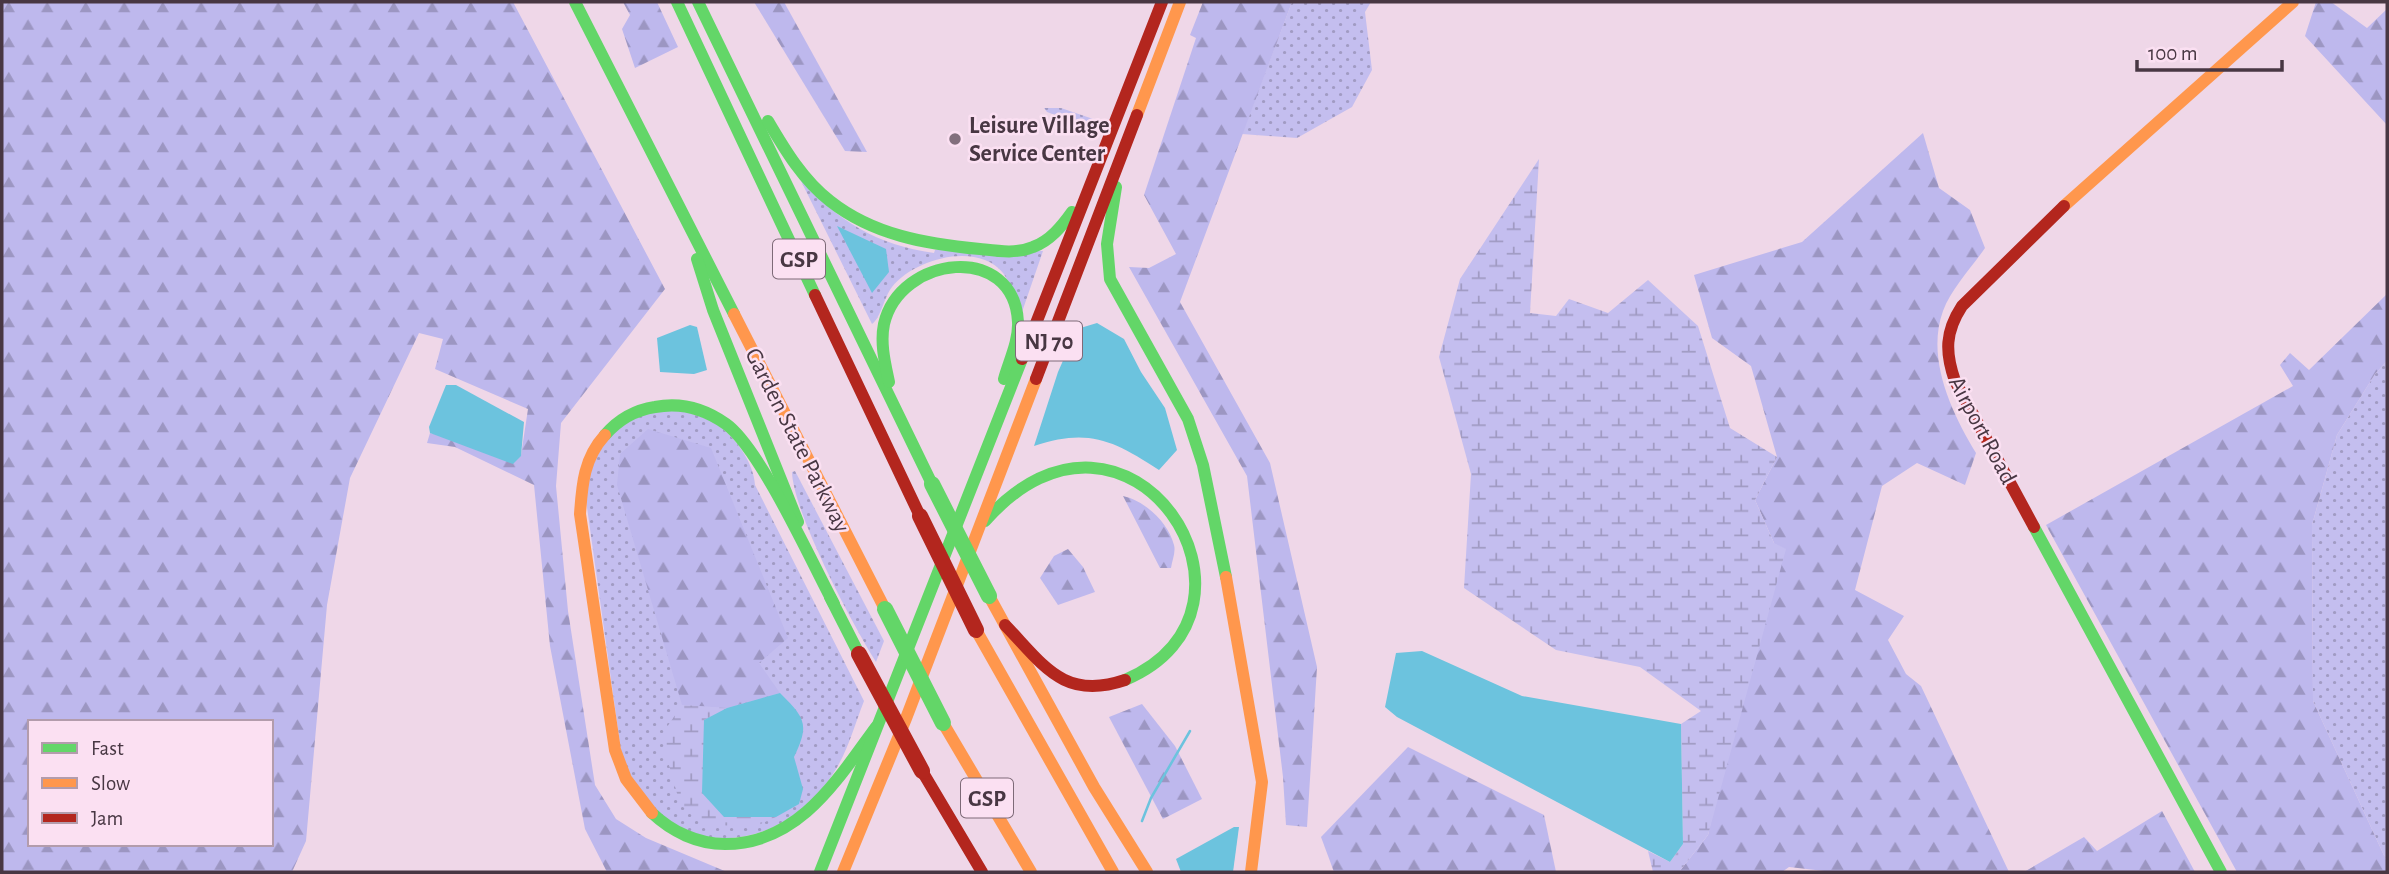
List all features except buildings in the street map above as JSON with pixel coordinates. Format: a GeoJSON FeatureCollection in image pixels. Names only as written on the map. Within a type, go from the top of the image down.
{"type":"FeatureCollection","features":[{"type":"Feature","properties":{"kind":"main road","name":"Garden State Parkway"},"geometry":{"type":"LineString","coordinates":[[575,2],[943,723],[1031,872]]}},
{"type":"Feature","properties":{"kind":"main road","name":"GSP"},"geometry":{"type":"LineString","coordinates":[[677,2],[976,630],[1113,872]]}},
{"type":"Feature","properties":{"kind":"main road"},"geometry":{"type":"LineString","coordinates":[[698,2],[989,596],[1094,787],[1147,872]]}},
{"type":"Feature","properties":{"kind":"main road","name":"NJ 70"},"geometry":{"type":"LineString","coordinates":[[820,872],[1162,2]]}},
{"type":"Feature","properties":{"kind":"main road","name":"NJ 70"},"geometry":{"type":"LineString","coordinates":[[843,872],[978,530],[1180,2]]}},
{"type":"Feature","properties":{"kind":"main road","name":"Airport Road"},"geometry":{"type":"LineString","coordinates":[[2221,872],[1955,380],[1946,348],[1951,323],[1962,306],[2039,228],[2293,2]]}},
{"type":"Feature","properties":{"kind":"main road"},"geometry":{"type":"LineString","coordinates":[[752,108],[767,120],[804,176],[830,201],[866,224],[911,241],[945,246],[1024,250],[1057,231],[1087,190]]}},
{"type":"Feature","properties":{"kind":"main road"},"geometry":{"type":"LineString","coordinates":[[1122,152],[1107,244],[1110,279],[1182,404],[1203,465],[1255,730],[1262,782],[1251,872]]}},
{"type":"Feature","properties":{"kind":"main road"},"geometry":{"type":"LineString","coordinates":[[684,216],[713,310],[834,604]]}},
{"type":"Feature","properties":{"kind":"main road"},"geometry":{"type":"LineString","coordinates":[[891,398],[883,337],[891,308],[903,287],[923,273],[956,265],[975,268],[993,277],[1010,294],[1016,307],[1018,322],[1004,379],[1005,400]]}},
{"type":"Feature","properties":{"kind":"main road"},"geometry":{"type":"LineString","coordinates":[[876,727],[814,806],[790,827],[764,839],[730,846],[699,843],[669,830],[643,808],[624,779],[615,750],[580,514],[580,484],[594,445],[621,418],[648,407],[671,404],[693,406],[722,419],[740,436],[752,453],[922,771],[982,872]]}},
{"type":"Feature","properties":{"kind":"main road"},"geometry":{"type":"LineString","coordinates":[[978,530],[994,510],[1023,486],[1047,474],[1080,468],[1108,469],[1146,485],[1170,506],[1188,536],[1193,553],[1195,595],[1180,637],[1156,663],[1120,682],[1099,686],[1066,682],[1042,666],[1005,625]]}},
{"type":"Feature","properties":{"kind":"green space"},"geometry":{"type":"Polygon","coordinates":[[[2,2],[513,2],[665,289],[561,423],[556,486],[568,611],[595,785],[616,819],[646,838],[727,872],[607,872],[585,829],[550,646],[534,485],[455,447],[427,443],[430,433],[521,455],[528,409],[435,369],[443,339],[419,333],[350,478],[327,605],[306,841],[292,872],[2,872],[2,2]]]}},
{"type":"Feature","properties":{"kind":"green space"},"geometry":{"type":"Polygon","coordinates":[[[623,2],[657,2],[678,47],[635,68],[622,29],[630,15],[623,2]]]}},
{"type":"Feature","properties":{"kind":"green space"},"geometry":{"type":"Polygon","coordinates":[[[754,2],[784,2],[867,152],[845,151],[754,2]]]}},
{"type":"Feature","properties":{"kind":"green space"},"geometry":{"type":"Polygon","coordinates":[[[1203,2],[1292,2],[1180,302],[1270,463],[1317,667],[1307,827],[1286,825],[1283,777],[1247,476],[1129,267],[1149,268],[1176,254],[1144,195],[1196,38],[1190,35],[1203,2]]]}},
{"type":"Feature","properties":{"kind":"green space"},"geometry":{"type":"Polygon","coordinates":[[[1292,2],[1371,2],[1365,12],[1372,70],[1352,107],[1297,138],[1242,134],[1292,2]]]}},
{"type":"Feature","properties":{"kind":"green space"},"geometry":{"type":"Polygon","coordinates":[[[2316,2],[2331,2],[2367,28],[2387,9],[2387,125],[2305,36],[2316,2]]]}},
{"type":"Feature","properties":{"kind":"green space"},"geometry":{"type":"Polygon","coordinates":[[[1044,108],[1061,108],[1102,122],[1095,136],[1082,125],[1047,112],[1044,108]]]}},
{"type":"Feature","properties":{"kind":"green space"},"geometry":{"type":"Polygon","coordinates":[[[1923,133],[1939,188],[1970,210],[1985,248],[1956,286],[1943,311],[1937,347],[1939,366],[1950,402],[1976,453],[1965,485],[1917,463],[1882,486],[1855,590],[1904,616],[1888,640],[1906,674],[1921,686],[2009,872],[1833,872],[1789,867],[1782,872],[1679,872],[1708,835],[1774,543],[1755,500],[1777,457],[1751,366],[1712,338],[1694,275],[1802,242],[1923,133]]]}},
{"type":"Feature","properties":{"kind":"green space"},"geometry":{"type":"Polygon","coordinates":[[[1539,159],[1530,313],[1556,316],[1569,299],[1608,313],[1648,280],[1698,326],[1730,428],[1777,457],[1755,500],[1774,543],[1786,549],[1708,835],[1679,872],[1653,872],[1648,851],[1670,862],[1683,844],[1681,724],[1701,711],[1640,667],[1556,650],[1464,588],[1471,474],[1439,357],[1460,279],[1539,159]]]}},
{"type":"Feature","properties":{"kind":"green space"},"geometry":{"type":"Polygon","coordinates":[[[800,179],[844,219],[894,244],[934,253],[935,250],[1043,251],[1022,312],[1003,273],[992,263],[962,256],[930,262],[902,277],[889,291],[878,317],[872,324],[800,179]]]}},
{"type":"Feature","properties":{"kind":"green space"},"geometry":{"type":"Polygon","coordinates":[[[2387,294],[2387,361],[2375,374],[2337,435],[2312,525],[2313,701],[2387,862],[2387,872],[2237,872],[2046,525],[2293,386],[2280,365],[2290,353],[2309,370],[2387,294]]]}},
{"type":"Feature","properties":{"kind":"green space"},"geometry":{"type":"Polygon","coordinates":[[[2387,361],[2387,862],[2313,701],[2312,525],[2337,435],[2375,374],[2387,361]]]}},
{"type":"Feature","properties":{"kind":"green space"},"geometry":{"type":"Polygon","coordinates":[[[679,409],[716,424],[730,435],[742,451],[751,468],[755,485],[864,701],[842,759],[813,799],[793,816],[770,829],[746,836],[720,838],[695,834],[671,823],[644,802],[623,765],[584,486],[605,438],[641,413],[679,409]]]}},
{"type":"Feature","properties":{"kind":"green space"},"geometry":{"type":"Polygon","coordinates":[[[648,429],[711,448],[788,638],[759,663],[780,693],[727,708],[682,705],[617,485],[620,454],[648,429]]]}},
{"type":"Feature","properties":{"kind":"green space"},"geometry":{"type":"Polygon","coordinates":[[[795,471],[884,641],[876,662],[853,623],[813,540],[795,490],[792,472],[795,471]]]}},
{"type":"Feature","properties":{"kind":"green space"},"geometry":{"type":"Polygon","coordinates":[[[1123,496],[1147,508],[1167,528],[1174,548],[1171,568],[1160,568],[1123,496]]]}},
{"type":"Feature","properties":{"kind":"green space"},"geometry":{"type":"Polygon","coordinates":[[[1068,549],[1083,567],[1095,592],[1058,605],[1040,578],[1054,556],[1068,549]]]}},
{"type":"Feature","properties":{"kind":"green space"},"geometry":{"type":"Polygon","coordinates":[[[1142,704],[1175,746],[1202,799],[1163,819],[1109,717],[1142,704]]]}},
{"type":"Feature","properties":{"kind":"green space"},"geometry":{"type":"Polygon","coordinates":[[[682,705],[727,708],[704,720],[705,748],[724,817],[776,817],[756,826],[703,825],[680,804],[665,751],[667,727],[682,705]]]}},
{"type":"Feature","properties":{"kind":"green space"},"geometry":{"type":"Polygon","coordinates":[[[1408,747],[1544,815],[1556,872],[1334,872],[1321,837],[1408,747]]]}},
{"type":"Feature","properties":{"kind":"green space"},"geometry":{"type":"Polygon","coordinates":[[[2162,811],[2195,872],[2024,872],[2084,837],[2097,851],[2162,811]]]}},
{"type":"Feature","properties":{"kind":"water"},"geometry":{"type":"Polygon","coordinates":[[[837,226],[886,249],[889,272],[872,293],[837,226]]]}},
{"type":"Feature","properties":{"kind":"water"},"geometry":{"type":"Polygon","coordinates":[[[1097,323],[1124,339],[1141,372],[1165,408],[1177,450],[1159,470],[1128,451],[1100,440],[1070,438],[1034,446],[1058,372],[1077,329],[1097,323]]]}},
{"type":"Feature","properties":{"kind":"water"},"geometry":{"type":"Polygon","coordinates":[[[690,325],[697,327],[707,370],[694,374],[660,372],[657,338],[690,325]]]}},
{"type":"Feature","properties":{"kind":"water"},"geometry":{"type":"Polygon","coordinates":[[[446,385],[456,385],[524,422],[521,456],[513,464],[430,433],[429,427],[446,385]]]}},
{"type":"Feature","properties":{"kind":"water"},"geometry":{"type":"Polygon","coordinates":[[[1422,651],[1522,696],[1681,724],[1683,844],[1670,862],[1397,717],[1385,707],[1396,653],[1422,651]]]}},
{"type":"Feature","properties":{"kind":"water"},"geometry":{"type":"Polygon","coordinates":[[[780,693],[795,709],[802,722],[802,737],[794,757],[803,789],[799,804],[776,817],[724,817],[702,793],[704,720],[727,708],[780,693]]]}},
{"type":"Feature","properties":{"kind":"water"},"geometry":{"type":"Polygon","coordinates":[[[1234,827],[1239,827],[1233,872],[1181,872],[1176,859],[1234,827]]]}},
{"type":"Feature","properties":{"kind":"waterway"},"geometry":{"type":"LineString","coordinates":[[1142,821],[1151,798],[1190,731]]}},
{"type":"Feature","properties":{"kind":"traffic: fast"},"geometry":{"type":"LineString","coordinates":[[575,2],[734,314]]}},
{"type":"Feature","properties":{"kind":"traffic: fast"},"geometry":{"type":"LineString","coordinates":[[677,2],[815,295]]}},
{"type":"Feature","properties":{"kind":"traffic: fast"},"geometry":{"type":"LineString","coordinates":[[698,2],[932,484]]}},
{"type":"Feature","properties":{"kind":"traffic: fast"},"geometry":{"type":"LineString","coordinates":[[768,121],[795,164],[820,193],[847,213],[901,236],[960,247],[1020,251],[1045,241],[1060,228],[1072,212]]}},
{"type":"Feature","properties":{"kind":"traffic: fast"},"geometry":{"type":"LineString","coordinates":[[1116,187],[1107,244],[1110,279],[1188,419],[1203,465],[1226,577]]}},
{"type":"Feature","properties":{"kind":"traffic: fast"},"geometry":{"type":"LineString","coordinates":[[697,259],[713,310],[798,522]]}},
{"type":"Feature","properties":{"kind":"traffic: fast"},"geometry":{"type":"LineString","coordinates":[[889,382],[883,331],[894,301],[911,283],[932,272],[956,267],[978,269],[998,279],[1012,296],[1018,329],[1004,379]]}},
{"type":"Feature","properties":{"kind":"traffic: fast"},"geometry":{"type":"LineString","coordinates":[[820,872],[1022,359]]}},
{"type":"Feature","properties":{"kind":"traffic: fast"},"geometry":{"type":"LineString","coordinates":[[605,435],[621,420],[634,413],[648,408],[674,405],[710,414],[726,424],[754,456],[834,604]]}},
{"type":"Feature","properties":{"kind":"traffic: fast"},"geometry":{"type":"LineString","coordinates":[[985,521],[1039,478],[1091,468],[1136,482],[1171,514],[1192,556],[1193,603],[1173,646],[1125,680]]}},
{"type":"Feature","properties":{"kind":"traffic: fast"},"geometry":{"type":"LineString","coordinates":[[932,484],[989,596]]}},
{"type":"Feature","properties":{"kind":"traffic: fast"},"geometry":{"type":"LineString","coordinates":[[2034,527],[2221,872]]}},
{"type":"Feature","properties":{"kind":"traffic: fast"},"geometry":{"type":"LineString","coordinates":[[830,597],[859,654]]}},
{"type":"Feature","properties":{"kind":"traffic: fast"},"geometry":{"type":"LineString","coordinates":[[885,609],[943,723]]}},
{"type":"Feature","properties":{"kind":"traffic: fast"},"geometry":{"type":"LineString","coordinates":[[652,813],[677,831],[705,842],[725,844],[751,841],[774,833],[795,821],[814,805],[831,787],[876,727]]}},
{"type":"Feature","properties":{"kind":"traffic: slow"},"geometry":{"type":"LineString","coordinates":[[1137,115],[1180,2]]}},
{"type":"Feature","properties":{"kind":"traffic: slow"},"geometry":{"type":"LineString","coordinates":[[2064,206],[2293,2]]}},
{"type":"Feature","properties":{"kind":"traffic: slow"},"geometry":{"type":"LineString","coordinates":[[734,314],[885,609]]}},
{"type":"Feature","properties":{"kind":"traffic: slow"},"geometry":{"type":"LineString","coordinates":[[843,872],[905,721],[1036,379]]}},
{"type":"Feature","properties":{"kind":"traffic: slow"},"geometry":{"type":"LineString","coordinates":[[605,435],[588,462],[580,514],[615,750],[626,779],[652,813]]}},
{"type":"Feature","properties":{"kind":"traffic: slow"},"geometry":{"type":"LineString","coordinates":[[1226,577],[1262,782],[1251,872]]}},
{"type":"Feature","properties":{"kind":"traffic: slow"},"geometry":{"type":"LineString","coordinates":[[989,596],[1094,787],[1147,872]]}},
{"type":"Feature","properties":{"kind":"traffic: slow"},"geometry":{"type":"LineString","coordinates":[[976,630],[1113,872]]}},
{"type":"Feature","properties":{"kind":"traffic: slow"},"geometry":{"type":"LineString","coordinates":[[943,723],[1031,872]]}},
{"type":"Feature","properties":{"kind":"traffic: jam"},"geometry":{"type":"LineString","coordinates":[[1022,359],[1162,2]]}},
{"type":"Feature","properties":{"kind":"traffic: jam"},"geometry":{"type":"LineString","coordinates":[[1036,379],[1137,115]]}},
{"type":"Feature","properties":{"kind":"traffic: jam"},"geometry":{"type":"LineString","coordinates":[[2034,527],[1955,381],[1949,361],[1948,342],[1952,325],[1962,306],[2064,206]]}},
{"type":"Feature","properties":{"kind":"traffic: jam"},"geometry":{"type":"LineString","coordinates":[[815,295],[920,516]]}},
{"type":"Feature","properties":{"kind":"traffic: jam"},"geometry":{"type":"LineString","coordinates":[[920,516],[976,630]]}},
{"type":"Feature","properties":{"kind":"traffic: jam"},"geometry":{"type":"LineString","coordinates":[[1005,625],[1043,665],[1070,682],[1085,686],[1125,680]]}},
{"type":"Feature","properties":{"kind":"traffic: jam"},"geometry":{"type":"LineString","coordinates":[[859,654],[922,771]]}},
{"type":"Feature","properties":{"kind":"traffic: jam"},"geometry":{"type":"LineString","coordinates":[[922,771],[982,872]]}},
{"type":"Feature","properties":{"kind":"place","name":"Leisure Village Service Center"},"geometry":{"type":"Point","coordinates":[955,139]}}]}
